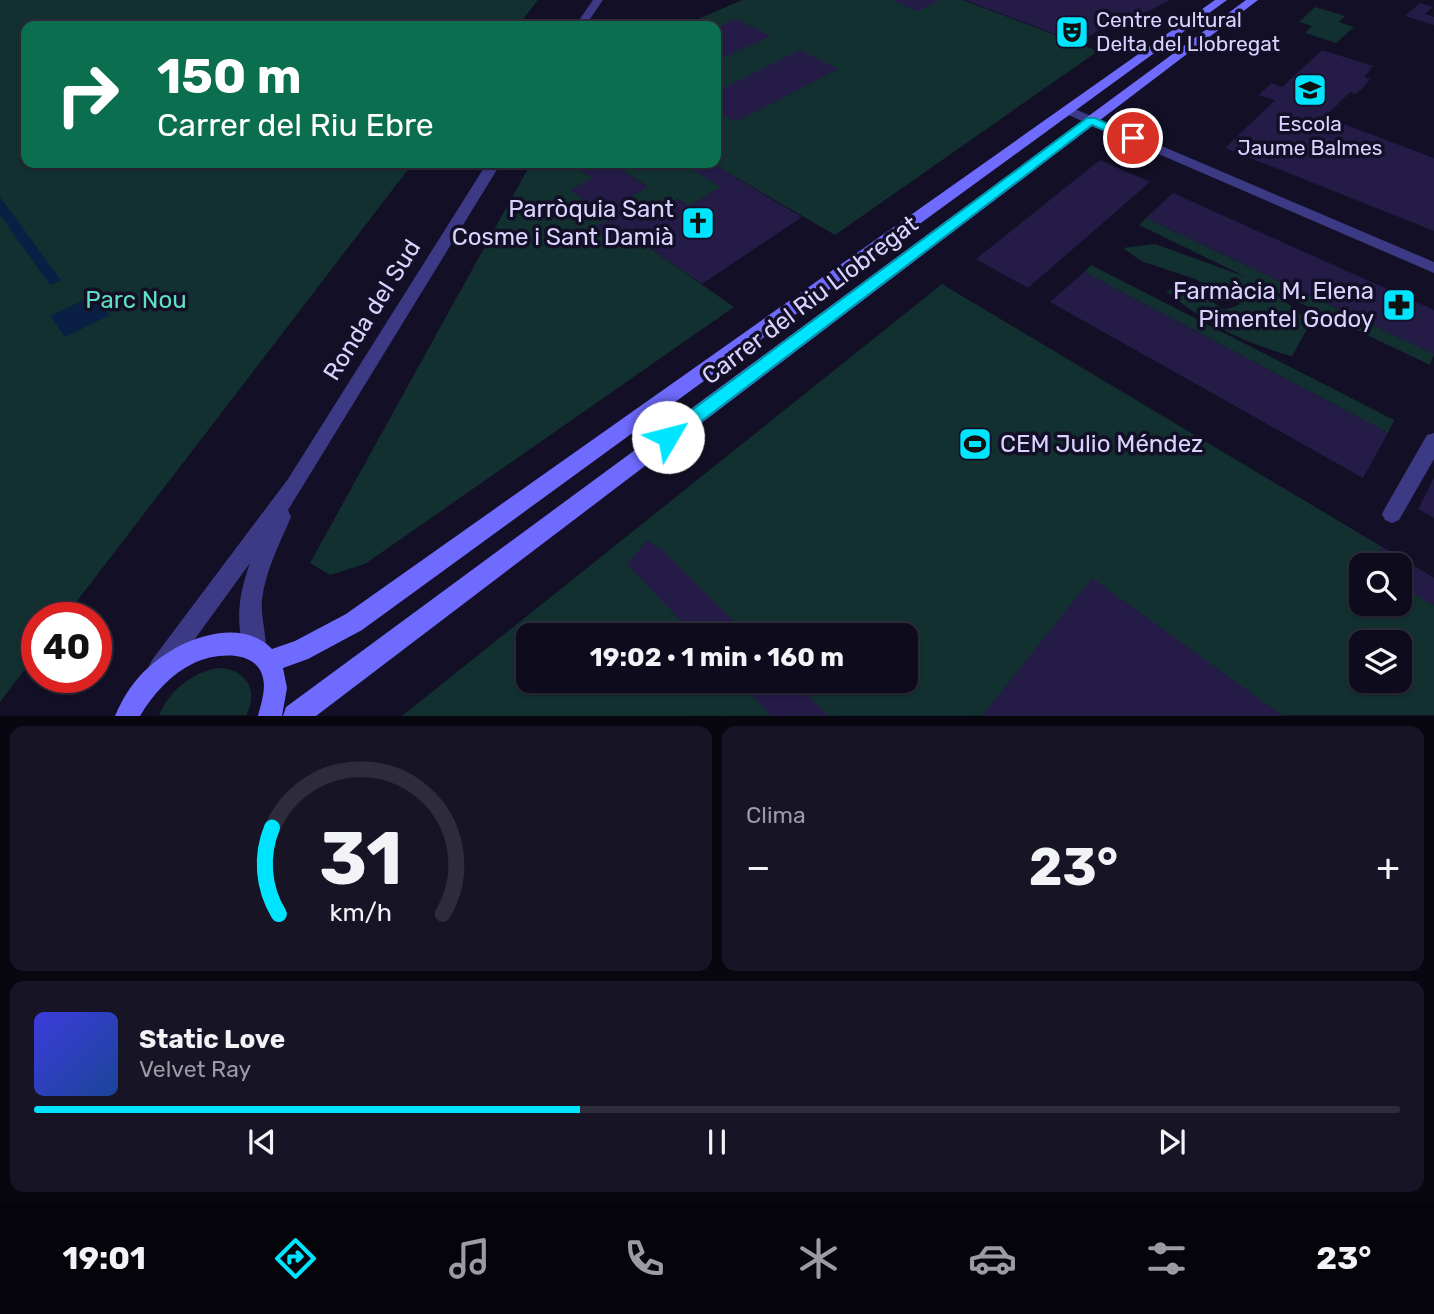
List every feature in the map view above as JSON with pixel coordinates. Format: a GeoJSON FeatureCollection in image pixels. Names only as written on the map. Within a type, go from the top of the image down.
{"type":"FeatureCollection","features":[{"type":"Feature","properties":{"kind":"street"},"geometry":{"type":"LineString","coordinates":[[583,21],[598,0]]}},
{"type":"Feature","properties":{"kind":"street","name":"Carrer del Riu Llobregat"},"geometry":{"type":"LineString","coordinates":[[262,656],[300,652],[354,622],[1222,0]]}},
{"type":"Feature","properties":{"kind":"street","name":"Carrer del Riu Llobregat"},"geometry":{"type":"LineString","coordinates":[[295,716],[1253,0]]}},
{"type":"Feature","properties":{"kind":"street"},"geometry":{"type":"LineString","coordinates":[[1070,111],[1434,268]]}},
{"type":"Feature","properties":{"kind":"street","name":"Ronda del Sud"},"geometry":{"type":"LineString","coordinates":[[152,680],[295,485],[491,168]]}},
{"type":"Feature","properties":{"kind":"street"},"geometry":{"type":"LineString","coordinates":[[1392,514],[1434,441]]}},
{"type":"Feature","properties":{"kind":"street","name":"Ronda del Sud"},"geometry":{"type":"LineString","coordinates":[[262,656],[249,631],[249,599],[260,566],[295,485]]}},
{"type":"Feature","properties":{"kind":"street"},"geometry":{"type":"LineString","coordinates":[[127,716],[134,701],[152,680],[173,662],[196,650],[220,644],[240,645],[262,656],[275,677],[275,696],[270,716]]}},
{"type":"Feature","properties":{"kind":"green space","name":"Parc Nou"},"geometry":{"type":"Polygon","coordinates":[[[0,0],[538,0],[522,21],[21,21],[21,168],[409,168],[76,602],[21,602],[21,674],[0,702],[0,0]]]}},
{"type":"Feature","properties":{"kind":"green space"},"geometry":{"type":"Polygon","coordinates":[[[742,0],[963,0],[1098,51],[835,235],[720,168],[721,21],[694,21],[742,0]]]}},
{"type":"Feature","properties":{"kind":"green space"},"geometry":{"type":"Polygon","coordinates":[[[1315,7],[1345,16],[1339,22],[1354,27],[1336,43],[1305,33],[1312,26],[1299,22],[1315,7]]]}},
{"type":"Feature","properties":{"kind":"green space"},"geometry":{"type":"Polygon","coordinates":[[[528,168],[588,168],[582,171],[593,178],[575,193],[611,218],[595,228],[622,247],[637,239],[734,307],[365,564],[330,575],[310,563],[528,168]]]}},
{"type":"Feature","properties":{"kind":"green space"},"geometry":{"type":"Polygon","coordinates":[[[618,168],[692,168],[721,187],[689,206],[677,199],[651,213],[628,198],[647,186],[618,168]]]}},
{"type":"Feature","properties":{"kind":"green space"},"geometry":{"type":"Polygon","coordinates":[[[1146,218],[1434,354],[1430,365],[1264,286],[1310,324],[1292,356],[1225,331],[1166,291],[1190,286],[1224,310],[1241,304],[1195,279],[1141,261],[1123,248],[1155,244],[1246,277],[1139,225],[1146,218]]]}},
{"type":"Feature","properties":{"kind":"green space"},"geometry":{"type":"Polygon","coordinates":[[[1091,265],[1394,420],[1388,433],[1084,272],[1091,265]]]}},
{"type":"Feature","properties":{"kind":"green space","name":"CEM Julio Méndez"},"geometry":{"type":"Polygon","coordinates":[[[942,284],[1392,553],[1349,553],[1349,616],[1412,616],[1412,565],[1434,578],[1434,715],[402,716],[516,625],[516,693],[918,693],[918,623],[518,623],[942,284]]]}},
{"type":"Feature","properties":{"kind":"green space"},"geometry":{"type":"Polygon","coordinates":[[[217,668],[235,672],[247,682],[251,697],[246,715],[159,715],[182,684],[198,674],[217,668]]]}},
{"type":"Feature","properties":{"kind":"water"},"geometry":{"type":"Polygon","coordinates":[[[0,197],[61,280],[50,285],[0,215],[0,197]]]}},
{"type":"Feature","properties":{"kind":"water"},"geometry":{"type":"Polygon","coordinates":[[[94,295],[110,315],[65,337],[50,316],[94,295]]]}},
{"type":"Feature","properties":{"kind":"building"},"geometry":{"type":"Polygon","coordinates":[[[891,0],[940,0],[918,11],[891,0]]]}},
{"type":"Feature","properties":{"kind":"building","name":"Centre cultural Delta del Llobregat"},"geometry":{"type":"Polygon","coordinates":[[[965,0],[1170,0],[1149,11],[1114,20],[1079,43],[965,0]]]}},
{"type":"Feature","properties":{"kind":"building"},"geometry":{"type":"Polygon","coordinates":[[[1420,3],[1433,7],[1425,14],[1434,17],[1434,25],[1405,16],[1420,3]]]}},
{"type":"Feature","properties":{"kind":"building"},"geometry":{"type":"Polygon","coordinates":[[[736,19],[771,36],[721,59],[721,26],[736,19]]]}},
{"type":"Feature","properties":{"kind":"building"},"geometry":{"type":"Polygon","coordinates":[[[800,50],[838,69],[736,122],[721,113],[721,90],[800,50]]]}},
{"type":"Feature","properties":{"kind":"building"},"geometry":{"type":"Polygon","coordinates":[[[1322,50],[1373,66],[1364,77],[1370,79],[1363,88],[1355,94],[1350,92],[1325,117],[1434,158],[1434,231],[1225,148],[1275,100],[1258,95],[1272,83],[1282,87],[1322,50]]]}},
{"type":"Feature","properties":{"kind":"building"},"geometry":{"type":"Polygon","coordinates":[[[1100,160],[1150,182],[1028,288],[976,259],[1100,160]]]}},
{"type":"Feature","properties":{"kind":"building","name":"Parròquia Sant Cosme i Sant Damià"},"geometry":{"type":"Polygon","coordinates":[[[588,168],[618,168],[648,187],[628,198],[651,213],[677,199],[689,206],[721,187],[689,168],[719,168],[802,217],[702,284],[637,239],[622,247],[594,228],[611,218],[570,190],[593,178],[582,171],[588,168]]]}},
{"type":"Feature","properties":{"kind":"building"},"geometry":{"type":"Polygon","coordinates":[[[1173,193],[1434,310],[1434,354],[1146,218],[1173,193]]]}},
{"type":"Feature","properties":{"kind":"building"},"geometry":{"type":"Polygon","coordinates":[[[1084,272],[1388,433],[1363,478],[1050,302],[1084,272]]]}},
{"type":"Feature","properties":{"kind":"building"},"geometry":{"type":"Polygon","coordinates":[[[1434,478],[1434,518],[1418,509],[1434,478]]]}},
{"type":"Feature","properties":{"kind":"building"},"geometry":{"type":"Polygon","coordinates":[[[647,540],[664,551],[736,623],[683,623],[627,564],[647,540]]]}},
{"type":"Feature","properties":{"kind":"building"},"geometry":{"type":"Polygon","coordinates":[[[1381,546],[1393,553],[1377,553],[1381,546]]]}},
{"type":"Feature","properties":{"kind":"building"},"geometry":{"type":"Polygon","coordinates":[[[1412,565],[1434,578],[1434,606],[1412,592],[1412,565]]]}},
{"type":"Feature","properties":{"kind":"building"},"geometry":{"type":"Polygon","coordinates":[[[1092,578],[1283,716],[982,716],[1092,578]]]}},
{"type":"Feature","properties":{"kind":"building"},"geometry":{"type":"Polygon","coordinates":[[[749,693],[806,693],[829,716],[771,716],[749,693]]]}},
{"type":"Feature","properties":{"kind":"place","name":"Centre cultural Delta del Llobregat"},"geometry":{"type":"Point","coordinates":[1072,32]}},
{"type":"Feature","properties":{"kind":"place","name":"Escola Jaume Balmes"},"geometry":{"type":"Point","coordinates":[1310,90]}},
{"type":"Feature","properties":{"kind":"place","name":"Parròquia Sant Cosme i Sant Damià"},"geometry":{"type":"Point","coordinates":[698,223]}},
{"type":"Feature","properties":{"kind":"place","name":"Farmàcia M. Elena Pimentel Godoy"},"geometry":{"type":"Point","coordinates":[1399,305]}},
{"type":"Feature","properties":{"kind":"place","name":"CEM Julio Méndez"},"geometry":{"type":"Point","coordinates":[975,444]}},
{"type":"Feature","properties":{"kind":"route"},"geometry":{"type":"LineString","coordinates":[[668,437],[1091,120],[1133,138]]}}]}
